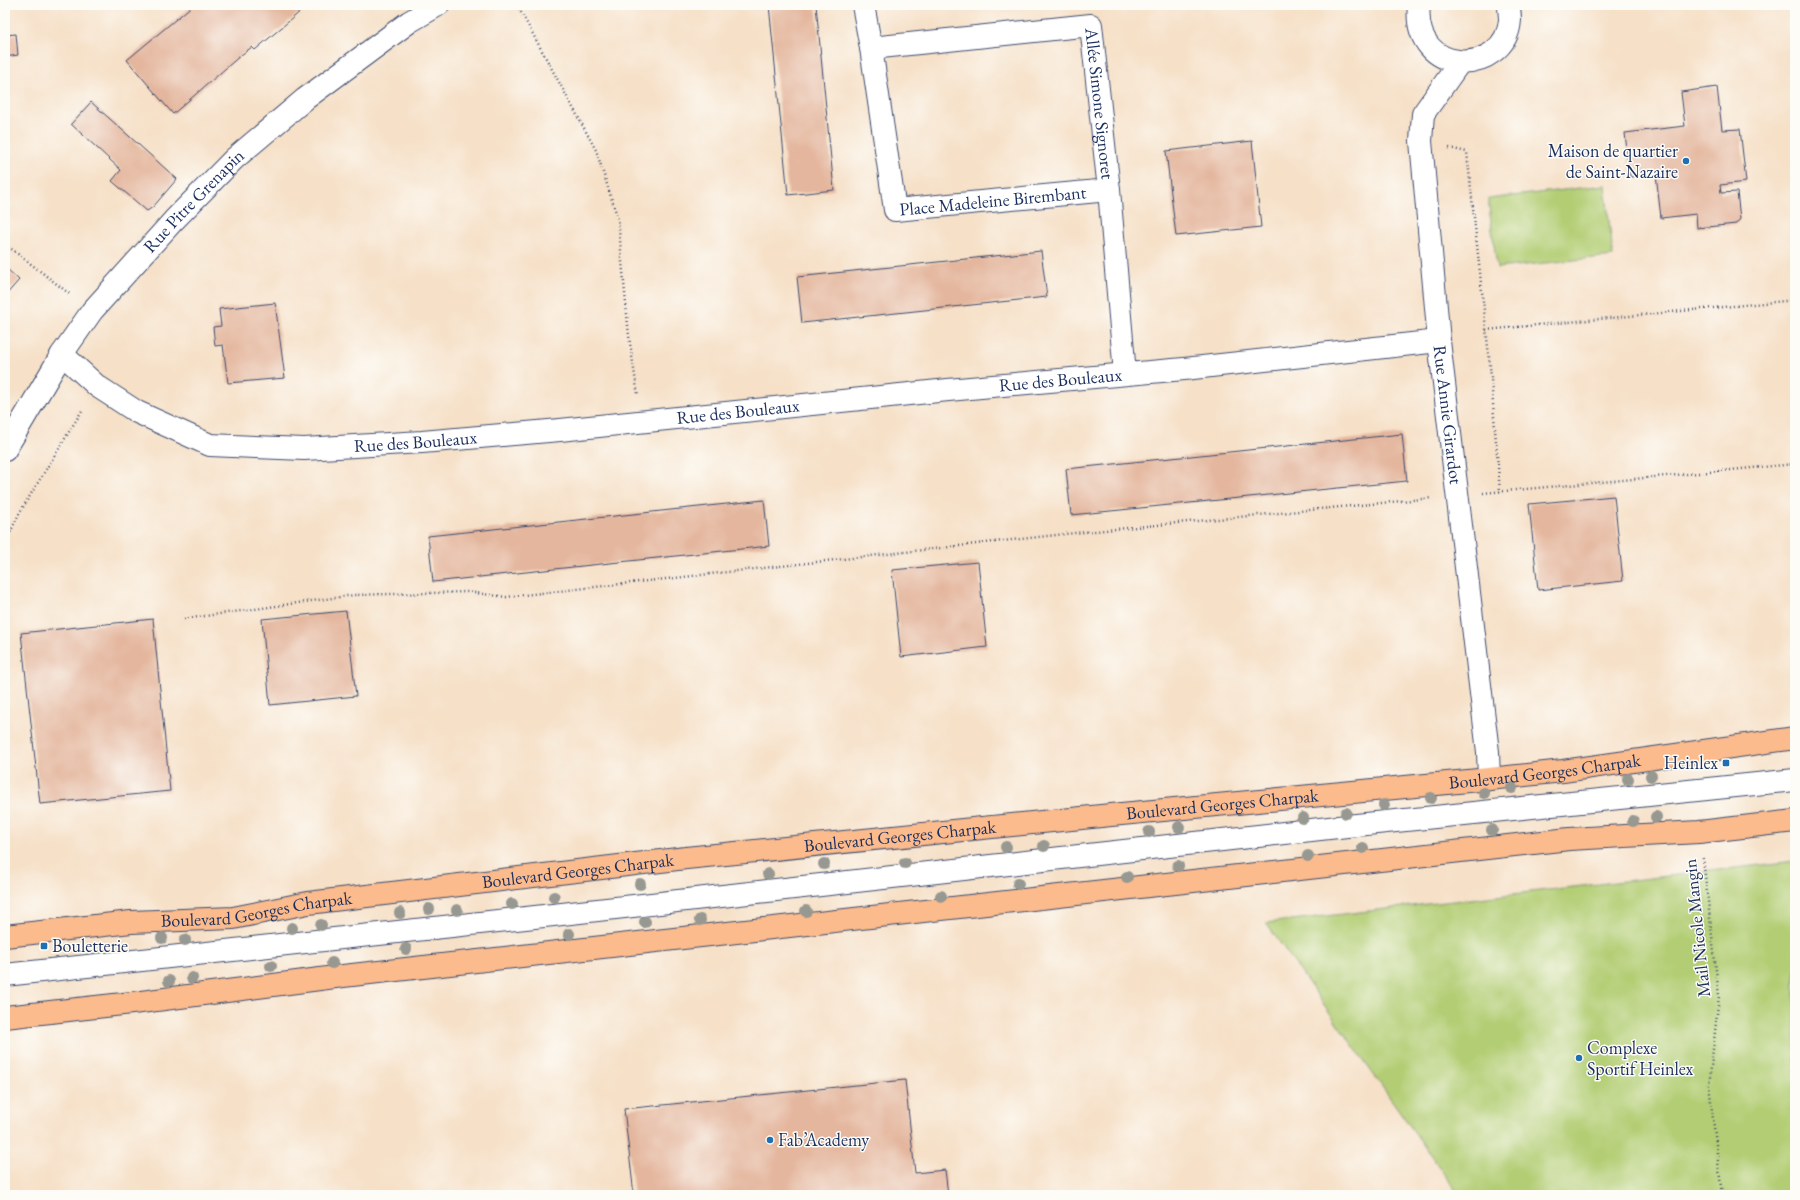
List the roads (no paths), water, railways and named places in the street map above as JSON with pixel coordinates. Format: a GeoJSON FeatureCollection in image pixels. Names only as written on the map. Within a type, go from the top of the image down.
{"type":"FeatureCollection","features":[{"type":"Feature","properties":{"kind":"main road","name":"Boulevard Georges Charpak"},"geometry":{"type":"LineString","coordinates":[[5,936],[131,922],[233,918],[308,903],[686,858],[1563,771],[1795,738]]}},
{"type":"Feature","properties":{"kind":"main road"},"geometry":{"type":"LineString","coordinates":[[5,1017],[391,971],[1561,839],[1699,832],[1795,821]]}},
{"type":"Feature","properties":{"kind":"street","name":"Rue Pitre Grenapin"},"geometry":{"type":"LineString","coordinates":[[5,450],[62,354],[92,311],[174,220],[234,159],[305,99],[409,22],[438,5]]}},
{"type":"Feature","properties":{"kind":"street"},"geometry":{"type":"LineString","coordinates":[[863,5],[872,48]]}},
{"type":"Feature","properties":{"kind":"street"},"geometry":{"type":"LineString","coordinates":[[1418,5],[1418,27],[1425,42],[1440,56],[1460,62],[1471,62],[1486,56],[1500,44],[1508,30],[1510,20],[1509,5]]}},
{"type":"Feature","properties":{"kind":"street","name":"Allée Simone Signoret"},"geometry":{"type":"LineString","coordinates":[[872,48],[1091,25],[1109,190],[1125,374]]}},
{"type":"Feature","properties":{"kind":"street","name":"Place Madeleine Birembant"},"geometry":{"type":"LineString","coordinates":[[872,48],[895,210],[1109,190]]}},
{"type":"Feature","properties":{"kind":"street","name":"Rue Annie Girardot"},"geometry":{"type":"LineString","coordinates":[[1460,62],[1423,114],[1421,141],[1439,341],[1488,752],[1489,779]]}},
{"type":"Feature","properties":{"kind":"street","name":"Rue des Bouleaux"},"geometry":{"type":"LineString","coordinates":[[62,354],[97,386],[137,412],[210,445],[304,450],[422,442],[642,422],[1439,341]]}},
{"type":"Feature","properties":{"kind":"street"},"geometry":{"type":"LineString","coordinates":[[5,975],[1347,826],[1795,780]]}},
{"type":"Feature","properties":{"kind":"place","name":"Maison de quartier de Saint-Nazaire"},"geometry":{"type":"Point","coordinates":[1686,161]}},
{"type":"Feature","properties":{"kind":"place","name":"Heinlex"},"geometry":{"type":"Point","coordinates":[1726,763]}},
{"type":"Feature","properties":{"kind":"place","name":"Bouletterie"},"geometry":{"type":"Point","coordinates":[44,946]}},
{"type":"Feature","properties":{"kind":"place","name":"Complexe Sportif Heinlex"},"geometry":{"type":"Point","coordinates":[1579,1058]}},
{"type":"Feature","properties":{"kind":"place","name":"Fab’Academy"},"geometry":{"type":"Point","coordinates":[770,1140]}}]}
